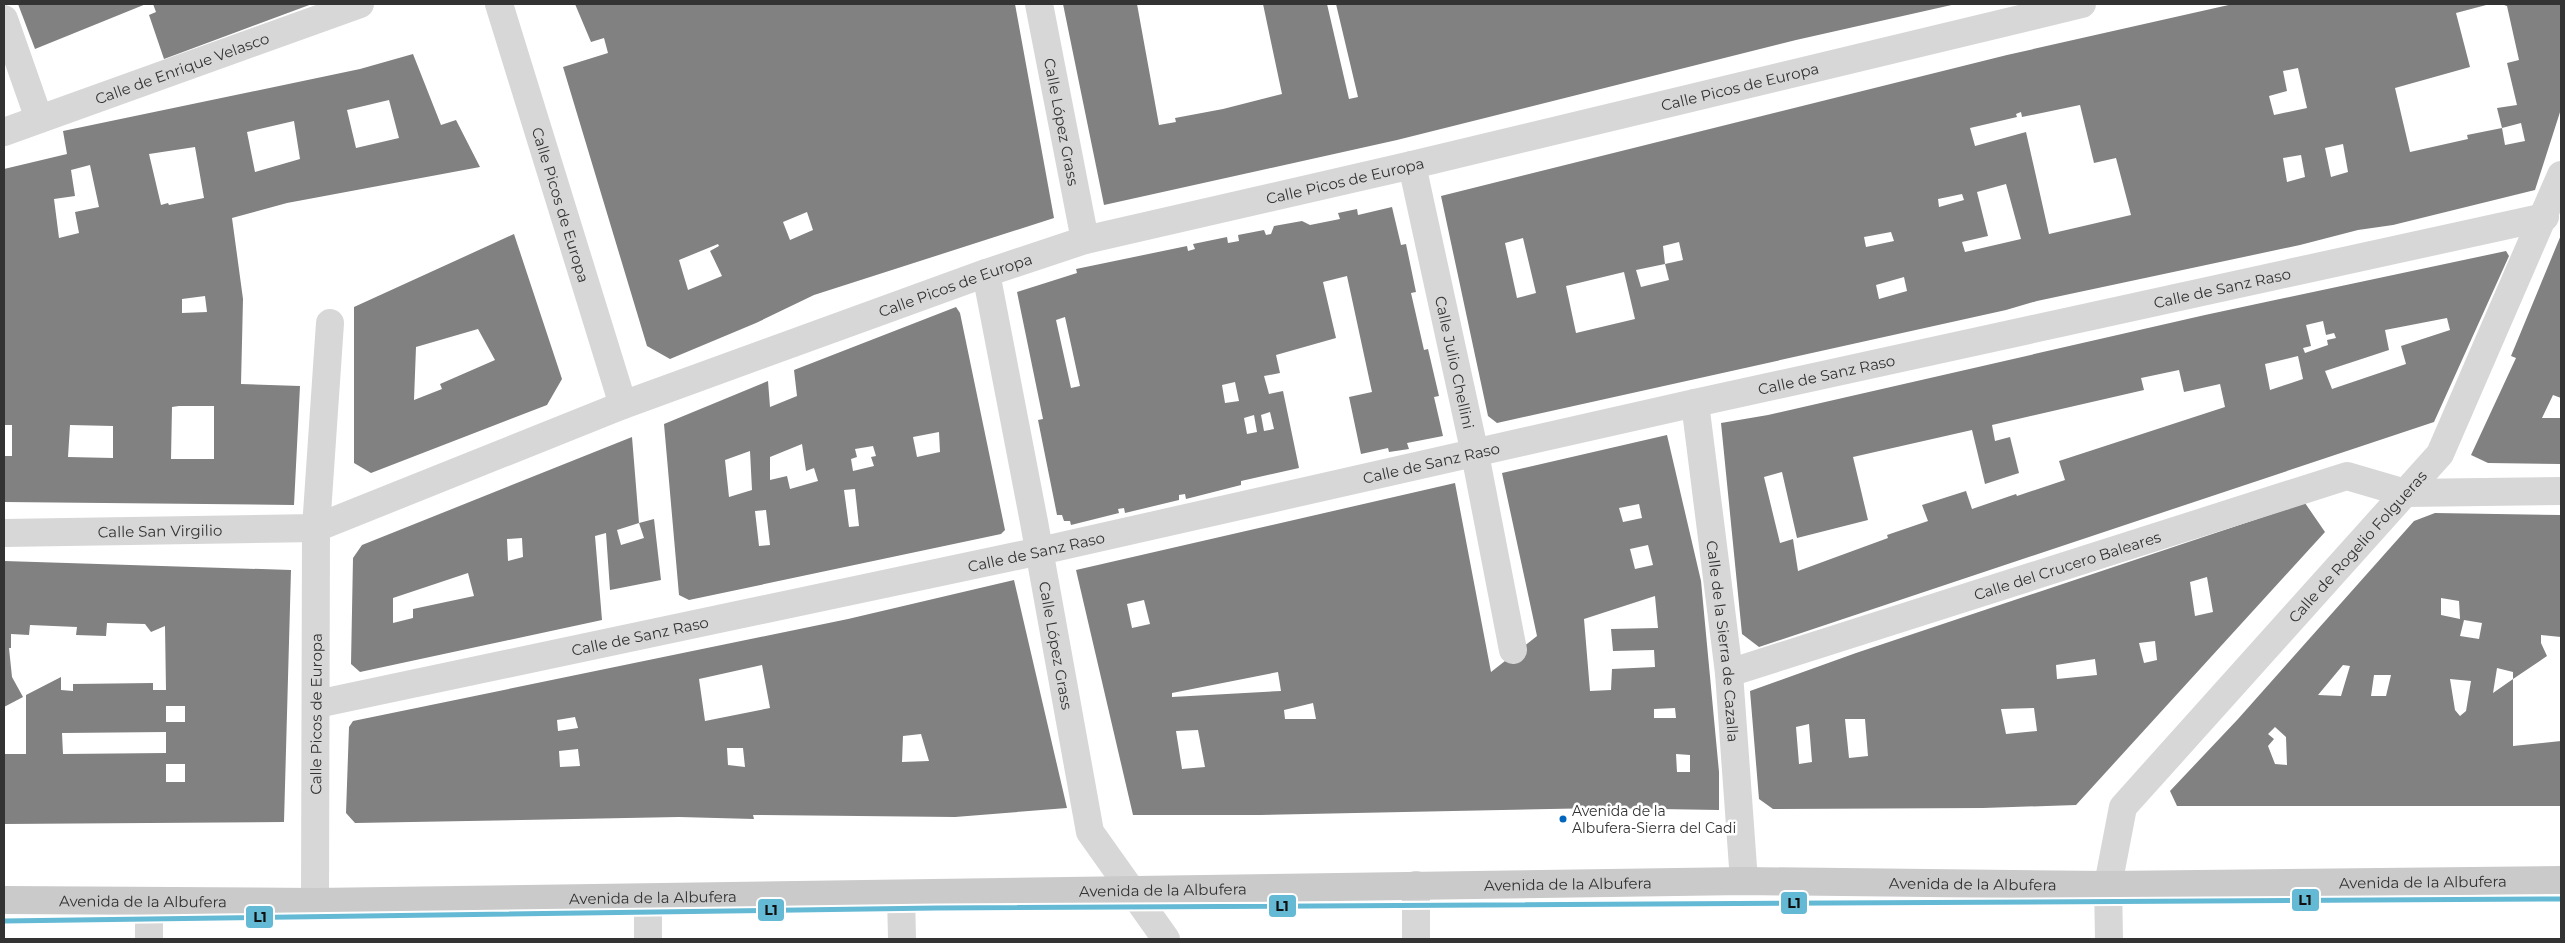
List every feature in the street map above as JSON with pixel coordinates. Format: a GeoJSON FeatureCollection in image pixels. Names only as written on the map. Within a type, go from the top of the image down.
{"type":"FeatureCollection","features":[{"type":"Feature","properties":{"kind":"main road","name":"Avenida de la Albufera"},"geometry":{"type":"LineString","coordinates":[[4,900],[315,902],[901,894],[1128,888],[1744,881],[2108,885],[2561,880]]}},
{"type":"Feature","properties":{"kind":"street","name":"Calle de Enrique Velasco"},"geometry":{"type":"LineString","coordinates":[[4,132],[360,4]]}},
{"type":"Feature","properties":{"kind":"street","name":"Calle Picos de Europa"},"geometry":{"type":"LineString","coordinates":[[499,4],[624,405]]}},
{"type":"Feature","properties":{"kind":"street","name":"Calle López Grass"},"geometry":{"type":"LineString","coordinates":[[1039,4],[1085,240]]}},
{"type":"Feature","properties":{"kind":"street","name":"Calle Picos de Europa"},"geometry":{"type":"LineString","coordinates":[[316,528],[624,405],[986,273],[1085,240],[1412,165],[2082,4]]}},
{"type":"Feature","properties":{"kind":"street"},"geometry":{"type":"LineString","coordinates":[[4,20],[39,119]]}},
{"type":"Feature","properties":{"kind":"street","name":"Calle Julio Chellini"},"geometry":{"type":"LineString","coordinates":[[1412,165],[1475,454],[1513,650]]}},
{"type":"Feature","properties":{"kind":"street","name":"Calle de Rogelio Folgueras"},"geometry":{"type":"LineString","coordinates":[[2109,939],[2108,885],[2123,806],[2440,454],[2545,217],[2561,175]]}},
{"type":"Feature","properties":{"kind":"street","name":"Calle de Sanz Raso"},"geometry":{"type":"LineString","coordinates":[[317,704],[1040,551],[1695,403],[2545,217]]}},
{"type":"Feature","properties":{"kind":"street","name":"Calle López Grass"},"geometry":{"type":"LineString","coordinates":[[986,273],[1040,551],[1090,832],[1166,939]]}},
{"type":"Feature","properties":{"kind":"street","name":"Calle Picos de Europa"},"geometry":{"type":"LineString","coordinates":[[315,902],[316,528],[330,323]]}},
{"type":"Feature","properties":{"kind":"street","name":"Calle de la Sierra de Cazalla"},"geometry":{"type":"LineString","coordinates":[[1695,403],[1729,673],[1744,881]]}},
{"type":"Feature","properties":{"kind":"street","name":"Calle del Crucero Baleares"},"geometry":{"type":"LineString","coordinates":[[1729,673],[2347,476],[2406,493],[2561,491]]}},
{"type":"Feature","properties":{"kind":"street","name":"Calle San Virgilio"},"geometry":{"type":"LineString","coordinates":[[4,533],[316,528]]}},
{"type":"Feature","properties":{"kind":"street"},"geometry":{"type":"LineString","coordinates":[[1416,885],[1416,939]]}},
{"type":"Feature","properties":{"kind":"street"},"geometry":{"type":"LineString","coordinates":[[901,894],[902,939]]}},
{"type":"Feature","properties":{"kind":"street"},"geometry":{"type":"LineString","coordinates":[[648,898],[648,939]]}},
{"type":"Feature","properties":{"kind":"street"},"geometry":{"type":"LineString","coordinates":[[149,901],[149,939]]}},
{"type":"Feature","properties":{"kind":"building"},"geometry":{"type":"Polygon","coordinates":[[[18,4],[146,4],[35,49],[18,4]]]}},
{"type":"Feature","properties":{"kind":"building"},"geometry":{"type":"Polygon","coordinates":[[[153,4],[312,4],[164,59],[149,15],[156,12],[153,4]]]}},
{"type":"Feature","properties":{"kind":"building"},"geometry":{"type":"Polygon","coordinates":[[[575,4],[1015,4],[1054,218],[814,295],[756,323],[670,359],[647,346],[563,67],[608,53],[604,38],[591,42],[575,4]],[[807,212],[783,222],[790,240],[813,230],[807,212]],[[718,244],[679,260],[688,290],[722,276],[710,251],[719,246],[718,244]]]}},
{"type":"Feature","properties":{"kind":"building"},"geometry":{"type":"Polygon","coordinates":[[[1063,4],[1137,4],[1159,125],[1176,122],[1175,118],[1223,109],[1282,94],[1263,4],[1327,4],[1349,99],[1358,97],[1336,4],[1956,4],[1796,40],[1397,140],[1104,205],[1063,4]]]}},
{"type":"Feature","properties":{"kind":"building"},"geometry":{"type":"Polygon","coordinates":[[[2233,4],[2490,4],[2456,13],[2470,67],[2395,88],[2410,152],[2468,139],[2467,135],[2502,128],[2497,108],[2517,105],[2507,63],[2519,60],[2507,6],[2501,4],[2561,4],[2561,109],[2535,190],[2393,225],[2358,230],[2300,245],[2037,301],[2006,310],[1497,423],[1488,416],[1441,196],[2007,55],[2233,4]],[[2298,68],[2283,71],[2287,91],[2269,96],[2274,115],[2307,108],[2298,68]],[[2080,105],[2022,117],[2021,112],[2016,114],[2017,117],[1970,128],[1975,146],[2026,132],[2049,234],[2131,215],[2116,158],[2094,163],[2080,105]],[[2521,123],[2502,128],[2505,145],[2525,141],[2521,123]],[[2343,144],[2325,148],[2331,177],[2348,172],[2343,144]],[[2301,155],[2283,158],[2287,182],[2305,177],[2301,155]],[[2006,184],[1977,192],[1988,236],[1962,242],[1965,252],[2021,239],[2006,184]],[[1962,194],[1938,199],[1939,207],[1964,200],[1962,194]],[[1891,232],[1864,237],[1866,247],[1894,241],[1891,232]],[[1523,238],[1505,243],[1517,298],[1536,293],[1523,238]],[[1679,242],[1663,246],[1665,264],[1683,260],[1679,242]],[[1665,264],[1636,270],[1641,287],[1669,280],[1665,264]],[[1624,272],[1566,286],[1576,333],[1635,319],[1624,272]],[[1904,277],[1876,285],[1879,299],[1907,291],[1904,277]]]}},
{"type":"Feature","properties":{"kind":"building"},"geometry":{"type":"Polygon","coordinates":[[[413,54],[441,125],[456,120],[480,167],[287,203],[232,218],[243,299],[241,384],[300,386],[294,505],[4,502],[4,456],[12,456],[12,425],[4,425],[4,169],[67,154],[63,131],[360,69],[413,54]],[[389,100],[347,110],[356,148],[399,138],[389,100]],[[294,121],[247,132],[255,172],[300,159],[294,121]],[[195,147],[149,154],[161,205],[204,198],[195,147]],[[90,165],[71,170],[75,196],[54,199],[59,238],[79,233],[75,212],[99,207],[90,165]],[[205,296],[182,299],[182,313],[207,312],[205,296]],[[214,406],[172,407],[171,459],[214,459],[214,406]],[[70,425],[68,457],[113,458],[113,426],[70,425]]]}},
{"type":"Feature","properties":{"kind":"building"},"geometry":{"type":"Polygon","coordinates":[[[1392,207],[1401,245],[1406,244],[1416,292],[1411,293],[1424,350],[1428,349],[1439,396],[1434,397],[1443,436],[1407,443],[1409,449],[1389,452],[1388,448],[1361,454],[1349,397],[1372,392],[1347,276],[1323,282],[1336,338],[1276,355],[1280,373],[1264,376],[1269,394],[1283,391],[1299,468],[1241,481],[1241,485],[1186,499],[1185,494],[1179,495],[1179,500],[1125,513],[1124,508],[1118,509],[1119,513],[1071,525],[1070,521],[1064,521],[1062,515],[1057,515],[1038,420],[1043,419],[1017,292],[1077,273],[1076,269],[1187,246],[1188,251],[1195,249],[1193,244],[1227,237],[1228,243],[1239,241],[1238,235],[1264,230],[1266,235],[1271,234],[1274,226],[1302,221],[1310,225],[1340,219],[1338,213],[1357,209],[1358,215],[1392,207]],[[1065,317],[1056,320],[1071,388],[1080,386],[1065,317]],[[1235,382],[1222,385],[1225,403],[1239,401],[1235,382]],[[1270,412],[1261,415],[1264,431],[1274,429],[1270,412]],[[1254,415],[1244,418],[1247,434],[1257,432],[1254,415]]]}},
{"type":"Feature","properties":{"kind":"building"},"geometry":{"type":"Polygon","coordinates":[[[514,234],[562,379],[547,405],[371,473],[354,463],[354,307],[514,234]],[[478,329],[416,347],[414,400],[442,389],[440,384],[495,360],[478,329]]]}},
{"type":"Feature","properties":{"kind":"building"},"geometry":{"type":"Polygon","coordinates":[[[2561,235],[2561,398],[2553,395],[2542,418],[2561,418],[2561,464],[2488,463],[2471,455],[2516,358],[2511,356],[2561,235]]]}},
{"type":"Feature","properties":{"kind":"building"},"geometry":{"type":"Polygon","coordinates":[[[2506,251],[2509,256],[2434,422],[1759,647],[1742,634],[1721,423],[1768,415],[2205,315],[2506,251]],[[2447,318],[2385,330],[2389,350],[2325,371],[2332,389],[2406,364],[2401,346],[2450,330],[2447,318]],[[2323,321],[2306,325],[2311,346],[2303,348],[2305,353],[2328,345],[2327,340],[2336,338],[2334,333],[2326,335],[2323,321]],[[2298,356],[2265,364],[2270,390],[2303,379],[2298,356]],[[2179,370],[2141,378],[2144,390],[1992,425],[1995,441],[2010,437],[2019,473],[1985,484],[1972,430],[1853,457],[1868,520],[1797,538],[1782,472],[1764,477],[1780,543],[1793,539],[1798,571],[1888,538],[1887,535],[1928,521],[1922,505],[1966,491],[1972,509],[2016,494],[2017,496],[2065,480],[2059,461],[2225,407],[2220,384],[2184,392],[2179,370]]]}},
{"type":"Feature","properties":{"kind":"building"},"geometry":{"type":"Polygon","coordinates":[[[956,307],[960,313],[1005,530],[1001,534],[689,600],[679,595],[664,424],[768,381],[770,407],[797,396],[794,370],[956,307]],[[939,432],[913,437],[917,457],[940,452],[939,432]],[[802,444],[770,457],[770,480],[787,476],[790,489],[818,481],[814,468],[806,471],[802,444]],[[873,446],[855,449],[857,457],[851,459],[853,471],[874,466],[871,457],[876,456],[873,446]],[[750,451],[725,460],[729,497],[752,490],[750,451]],[[855,489],[844,490],[849,527],[859,526],[855,489]],[[766,510],[755,511],[759,546],[770,545],[766,510]]]}},
{"type":"Feature","properties":{"kind":"building"},"geometry":{"type":"Polygon","coordinates":[[[1667,435],[1701,581],[1719,772],[1719,810],[1601,808],[1260,815],[1133,815],[1076,570],[1455,483],[1491,672],[1537,636],[1502,473],[1667,435]],[[1639,504],[1619,508],[1623,522],[1642,518],[1639,504]],[[1648,545],[1630,549],[1635,569],[1653,565],[1648,545]],[[1655,596],[1584,619],[1590,691],[1611,690],[1612,669],[1655,667],[1654,650],[1613,651],[1611,629],[1658,628],[1655,596]],[[1144,600],[1127,604],[1132,628],[1150,624],[1144,600]],[[1278,672],[1172,693],[1172,697],[1281,691],[1278,672]],[[1313,703],[1284,710],[1285,719],[1316,719],[1313,703]],[[1675,708],[1654,709],[1654,718],[1676,718],[1675,708]],[[1198,730],[1176,731],[1182,769],[1205,767],[1198,730]],[[1676,754],[1677,772],[1690,772],[1690,755],[1676,754]]]}},
{"type":"Feature","properties":{"kind":"building"},"geometry":{"type":"Polygon","coordinates":[[[632,437],[639,523],[654,519],[661,580],[610,590],[606,533],[595,536],[602,620],[360,672],[351,664],[353,558],[362,545],[632,437]],[[639,523],[617,530],[621,545],[644,538],[639,523]],[[522,538],[507,539],[508,561],[523,557],[522,538]],[[468,573],[393,598],[393,623],[413,618],[413,609],[474,596],[468,573]]]}},
{"type":"Feature","properties":{"kind":"building"},"geometry":{"type":"Polygon","coordinates":[[[2305,503],[2325,532],[2076,805],[1983,808],[1773,809],[1759,799],[1750,691],[1856,653],[2305,503]],[[2207,577],[2190,582],[2195,616],[2213,612],[2207,577]],[[2155,641],[2139,643],[2144,663],[2157,660],[2155,641]],[[2095,659],[2056,665],[2057,679],[2097,675],[2095,659]],[[2034,708],[2001,709],[2006,734],[2037,731],[2034,708]],[[1845,719],[1849,758],[1868,756],[1865,719],[1845,719]],[[1809,724],[1796,727],[1799,764],[1812,762],[1809,724]]]}},
{"type":"Feature","properties":{"kind":"building"},"geometry":{"type":"Polygon","coordinates":[[[2435,513],[2561,515],[2561,637],[2541,635],[2541,643],[2547,656],[2513,679],[2513,746],[2561,741],[2561,806],[2177,806],[2170,791],[2238,719],[2414,521],[2435,513]],[[2441,598],[2441,615],[2460,619],[2459,601],[2441,598]],[[2464,620],[2460,636],[2479,639],[2482,623],[2464,620]],[[2343,665],[2318,695],[2341,696],[2350,666],[2343,665]],[[2497,668],[2493,693],[2513,679],[2513,672],[2497,668]],[[2374,675],[2371,696],[2386,696],[2391,675],[2374,675]],[[2450,679],[2455,710],[2460,716],[2466,711],[2471,681],[2450,679]],[[2275,727],[2268,734],[2274,739],[2268,746],[2275,764],[2287,765],[2286,737],[2275,727]]]}},
{"type":"Feature","properties":{"kind":"building"},"geometry":{"type":"Polygon","coordinates":[[[4,561],[291,570],[284,822],[4,824],[4,754],[26,754],[26,695],[61,677],[61,690],[73,691],[73,684],[153,683],[153,690],[166,690],[165,626],[151,632],[145,624],[107,623],[106,636],[76,635],[77,627],[30,625],[29,635],[11,634],[11,648],[9,648],[12,677],[23,697],[4,707],[4,561]],[[166,706],[166,722],[185,722],[185,706],[166,706]],[[166,732],[62,733],[63,754],[166,753],[166,732]],[[166,764],[166,782],[185,782],[185,764],[166,764]]]}},
{"type":"Feature","properties":{"kind":"building"},"geometry":{"type":"Polygon","coordinates":[[[1014,580],[1067,808],[955,817],[753,815],[754,819],[679,817],[355,823],[346,813],[349,727],[353,721],[848,619],[1014,580]],[[762,665],[699,679],[705,721],[770,708],[762,665]],[[575,717],[557,720],[558,731],[578,728],[575,717]],[[921,734],[903,736],[902,762],[929,761],[921,734]],[[727,748],[728,765],[745,767],[743,748],[727,748]],[[578,749],[559,751],[560,767],[580,766],[578,749]]]}},
{"type":"Feature","properties":{"kind":"transit line","name":"L1"},"geometry":{"type":"LineString","coordinates":[[4,921],[936,908],[2561,899]]}},
{"type":"Feature","properties":{"kind":"place","name":"Avenida de la Albufera-Sierra del Cadi"},"geometry":{"type":"Point","coordinates":[1563,819]}}]}
